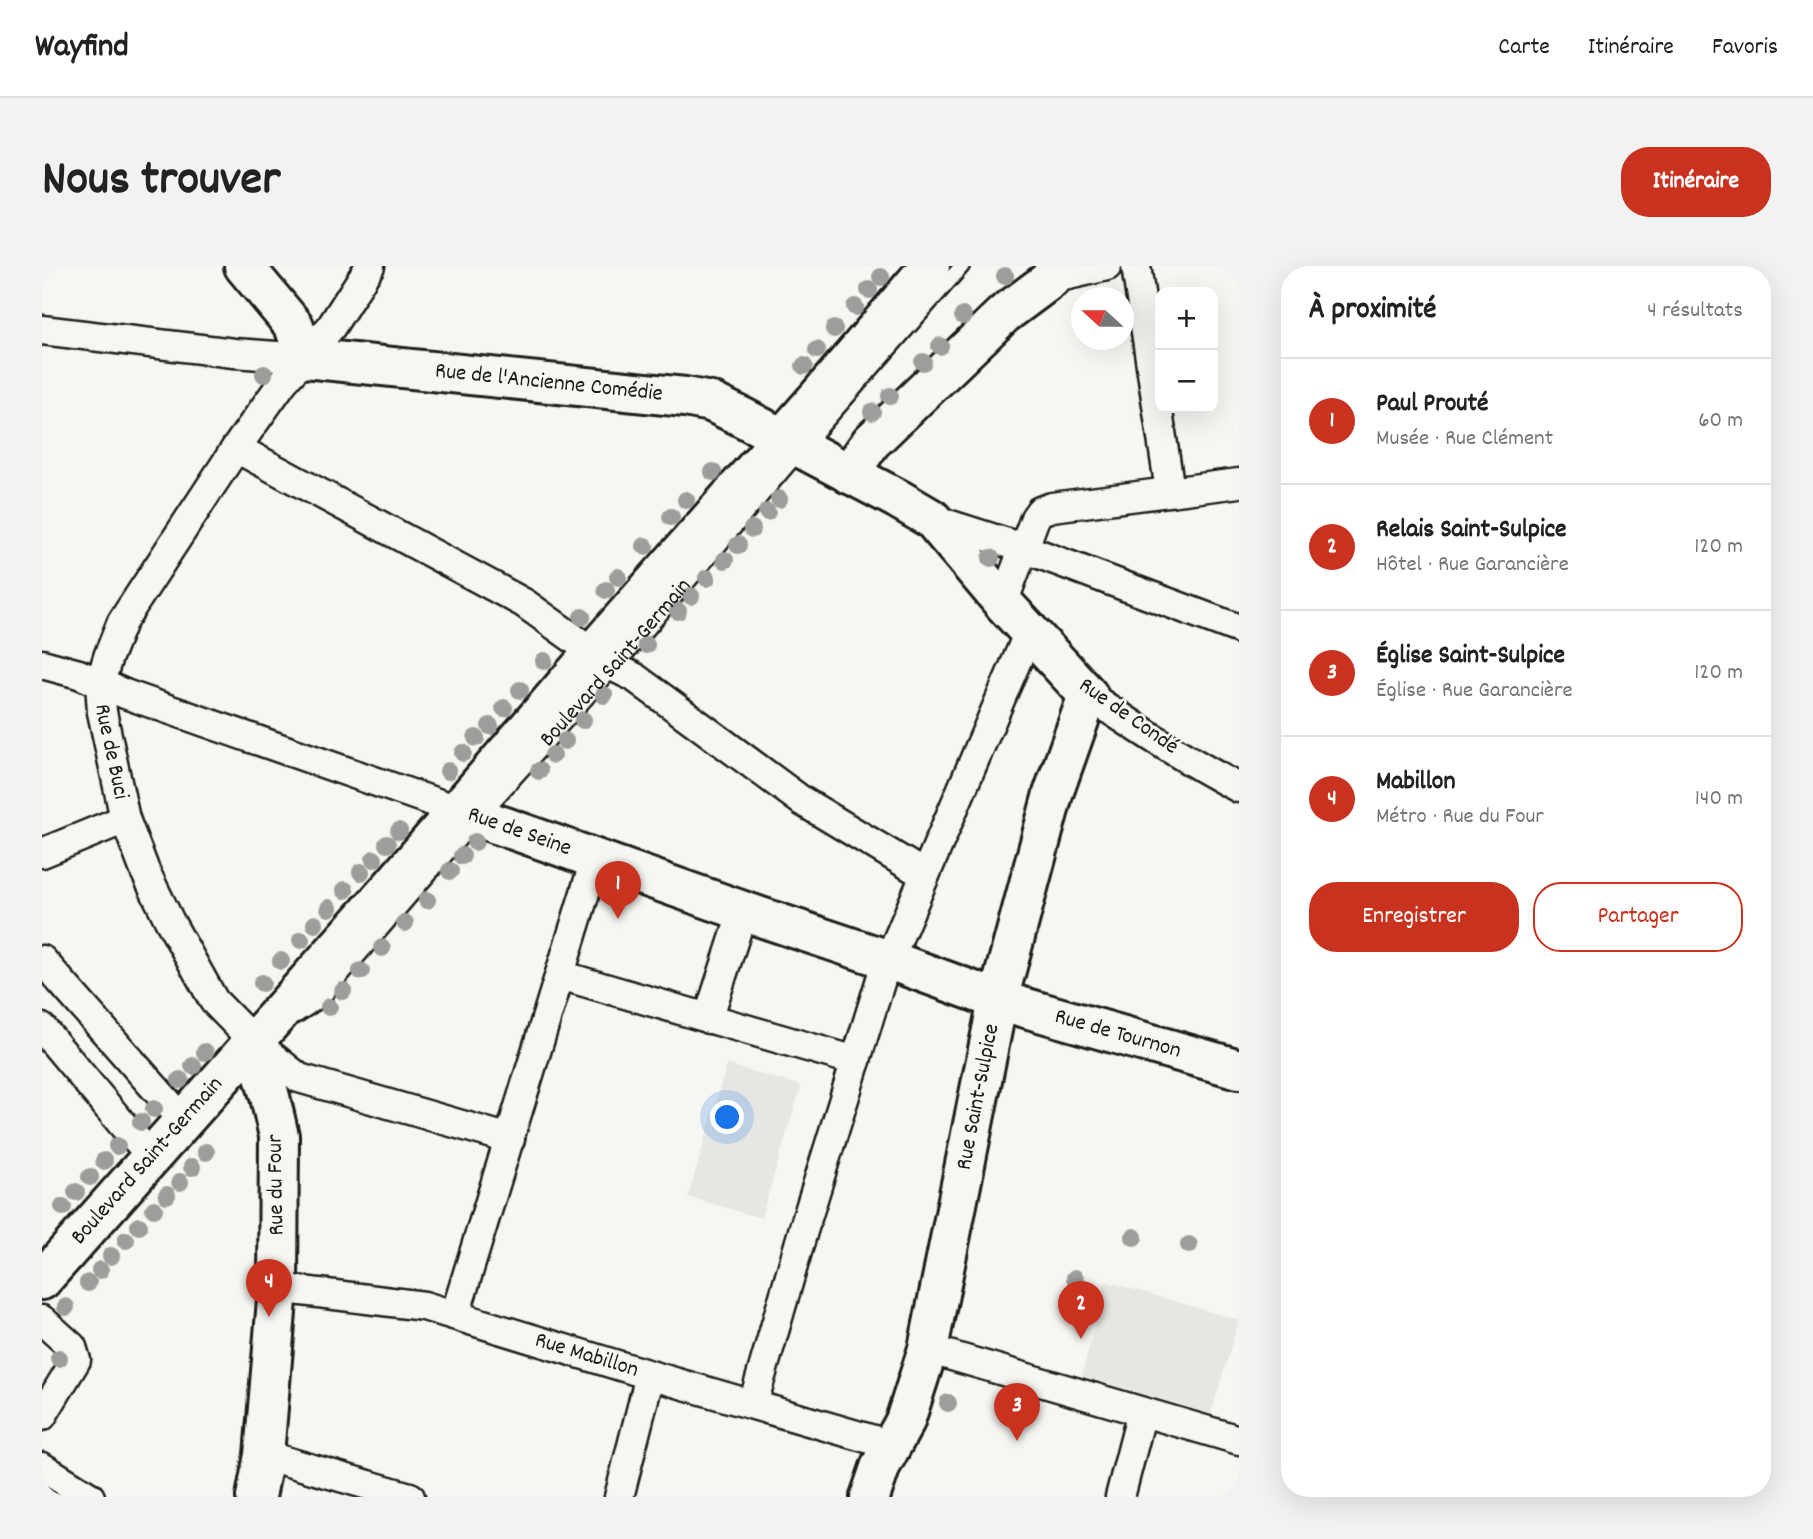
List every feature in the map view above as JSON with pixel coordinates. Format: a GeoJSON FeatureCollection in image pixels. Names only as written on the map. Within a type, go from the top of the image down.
{"type":"FeatureCollection","features":[{"type":"Feature","properties":{"kind":"street"},"geometry":{"type":"LineString","coordinates":[[42,330],[211,351],[305,358],[294,326],[244,266]]}},
{"type":"Feature","properties":{"kind":"street","name":"Rue de Buci"},"geometry":{"type":"LineString","coordinates":[[370,266],[331,327],[283,382],[236,448],[121,622],[100,683],[102,712],[125,819],[145,871],[215,1001],[254,1042],[299,1078],[510,1139]]}},
{"type":"Feature","properties":{"kind":"street","name":"Boulevard Saint-Germain"},"geometry":{"type":"LineString","coordinates":[[42,1280],[254,1042],[468,814],[792,443],[930,266]]}},
{"type":"Feature","properties":{"kind":"street"},"geometry":{"type":"LineString","coordinates":[[849,474],[871,442],[1004,314],[1053,272],[1107,266]]}},
{"type":"Feature","properties":{"kind":"street"},"geometry":{"type":"LineString","coordinates":[[1136,266],[1170,491]]}},
{"type":"Feature","properties":{"kind":"street","name":"Rue de l'Ancienne Comédie"},"geometry":{"type":"LineString","coordinates":[[305,358],[685,397],[711,402],[932,519]]}},
{"type":"Feature","properties":{"kind":"street"},"geometry":{"type":"LineString","coordinates":[[236,448],[524,603],[603,659],[634,677],[803,801],[925,875]]}},
{"type":"Feature","properties":{"kind":"street"},"geometry":{"type":"LineString","coordinates":[[1003,603],[1040,511],[1073,504],[1239,483]]}},
{"type":"Feature","properties":{"kind":"street"},"geometry":{"type":"LineString","coordinates":[[932,519],[1023,548],[1239,629]]}},
{"type":"Feature","properties":{"kind":"street","name":"Rue de Condé"},"geometry":{"type":"LineString","coordinates":[[932,519],[1003,603],[1088,695],[1239,788]]}},
{"type":"Feature","properties":{"kind":"street"},"geometry":{"type":"LineString","coordinates":[[753,1404],[882,976],[1029,632]]}},
{"type":"Feature","properties":{"kind":"street","name":"Rue de Seine"},"geometry":{"type":"LineString","coordinates":[[42,664],[79,674],[125,694],[999,1000]]}},
{"type":"Feature","properties":{"kind":"street","name":"Rue Saint-Sulpice"},"geometry":{"type":"LineString","coordinates":[[870,1497],[881,1465],[905,1421],[928,1349],[999,1000],[1053,794],[1088,695]]}},
{"type":"Feature","properties":{"kind":"street"},"geometry":{"type":"LineString","coordinates":[[42,853],[125,819]]}},
{"type":"Feature","properties":{"kind":"street"},"geometry":{"type":"LineString","coordinates":[[455,1315],[595,860]]}},
{"type":"Feature","properties":{"kind":"street"},"geometry":{"type":"LineString","coordinates":[[708,1019],[743,911]]}},
{"type":"Feature","properties":{"kind":"street"},"geometry":{"type":"LineString","coordinates":[[42,960],[183,1120]]}},
{"type":"Feature","properties":{"kind":"street"},"geometry":{"type":"LineString","coordinates":[[560,975],[856,1062]]}},
{"type":"Feature","properties":{"kind":"street","name":"Rue de Tournon"},"geometry":{"type":"LineString","coordinates":[[999,1000],[1239,1069]]}},
{"type":"Feature","properties":{"kind":"street"},"geometry":{"type":"LineString","coordinates":[[42,1028],[151,1155]]}},
{"type":"Feature","properties":{"kind":"street","name":"Rue du Four"},"geometry":{"type":"LineString","coordinates":[[254,1042],[279,1136],[278,1288],[264,1455],[256,1497]]}},
{"type":"Feature","properties":{"kind":"street","name":"Rue Mabillon"},"geometry":{"type":"LineString","coordinates":[[278,1288],[424,1306],[891,1445]]}},
{"type":"Feature","properties":{"kind":"street"},"geometry":{"type":"LineString","coordinates":[[42,1320],[72,1347],[76,1360],[42,1416]]}},
{"type":"Feature","properties":{"kind":"street"},"geometry":{"type":"LineString","coordinates":[[928,1349],[1239,1440]]}},
{"type":"Feature","properties":{"kind":"street"},"geometry":{"type":"LineString","coordinates":[[619,1497],[650,1375]]}},
{"type":"Feature","properties":{"kind":"street"},"geometry":{"type":"LineString","coordinates":[[1120,1497],[1142,1412]]}},
{"type":"Feature","properties":{"kind":"street"},"geometry":{"type":"LineString","coordinates":[[264,1455],[410,1497]]}},
{"type":"Feature","properties":{"kind":"street"},"geometry":{"type":"LineString","coordinates":[[42,1467],[90,1497]]}},
{"type":"Feature","properties":{"kind":"lane","name":"Boulevard Saint-Germain"},"geometry":{"type":"LineString","coordinates":[[792,443],[962,266]]}},
{"type":"Feature","properties":{"kind":"shaded area"},"geometry":{"type":"Polygon","coordinates":[[[727,1064],[801,1086],[761,1218],[688,1197],[727,1064]]]}},
{"type":"Feature","properties":{"kind":"shaded area"},"geometry":{"type":"Polygon","coordinates":[[[1105,1281],[1239,1320],[1211,1414],[1082,1376],[1105,1281]]]}},
{"type":"Feature","properties":{"kind":"place","name":"Paul Prouté"},"geometry":{"type":"Point","coordinates":[618,919]}},
{"type":"Feature","properties":{"kind":"place","name":"Mabillon"},"geometry":{"type":"Point","coordinates":[269,1317]}},
{"type":"Feature","properties":{"kind":"place","name":"Relais Saint-Sulpice"},"geometry":{"type":"Point","coordinates":[1081,1339]}},
{"type":"Feature","properties":{"kind":"place","name":"Église Saint-Sulpice"},"geometry":{"type":"Point","coordinates":[1017,1441]}}]}
